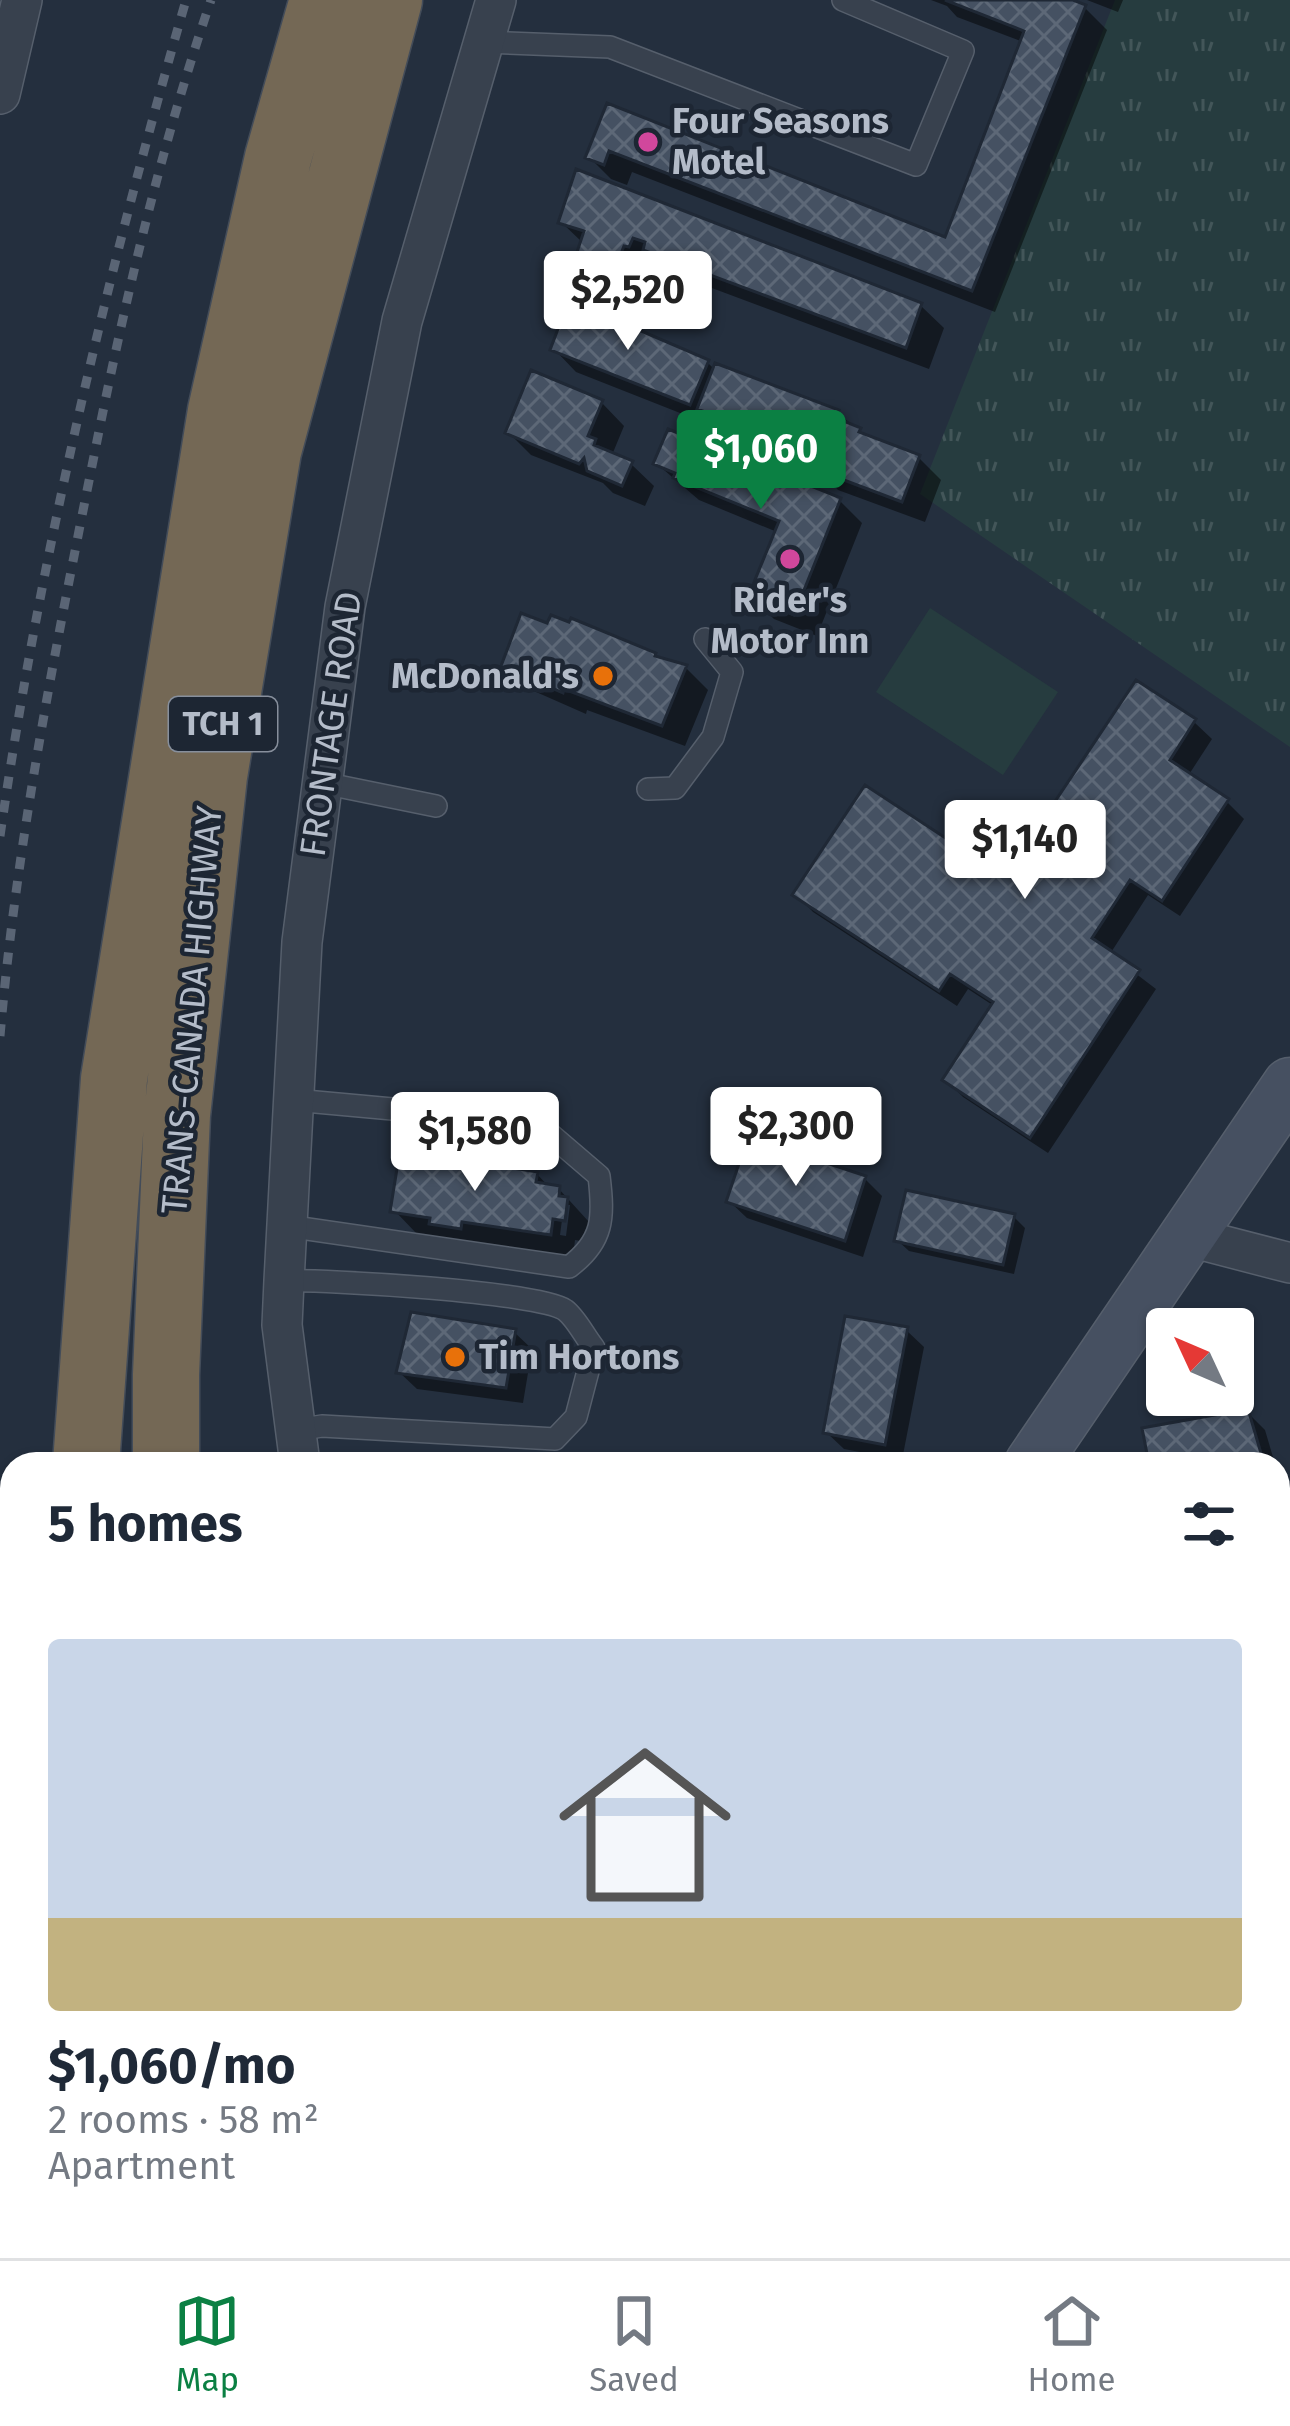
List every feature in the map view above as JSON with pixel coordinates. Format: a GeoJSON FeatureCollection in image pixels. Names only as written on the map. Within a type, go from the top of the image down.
{"type":"FeatureCollection","features":[{"type":"Feature","properties":{"kind":"highway","name":"TRANS-CANADA HIGHWAY"},"geometry":{"type":"LineString","coordinates":[[87,1452],[115,1079],[221,411],[278,158],[323,0]]}},
{"type":"Feature","properties":{"kind":"highway","name":"TRANS-CANADA HIGHWAY"},"geometry":{"type":"LineString","coordinates":[[169,1452],[166,1375],[177,1114],[214,776],[268,452],[389,0]]}},
{"type":"Feature","properties":{"kind":"street"},"geometry":{"type":"LineString","coordinates":[[0,94],[22,0]]}},
{"type":"Feature","properties":{"kind":"street","name":"FRONTAGE ROAD"},"geometry":{"type":"LineString","coordinates":[[298,1447],[282,1325],[302,942],[345,607],[402,321],[496,0]]}},
{"type":"Feature","properties":{"kind":"street"},"geometry":{"type":"LineString","coordinates":[[1040,1452],[1290,1085]]}},
{"type":"Feature","properties":{"kind":"street"},"geometry":{"type":"LineString","coordinates":[[1190,1237],[1290,1263]]}},
{"type":"Feature","properties":{"kind":"lane"},"geometry":{"type":"LineString","coordinates":[[484,42],[610,47],[916,165],[963,50],[843,0]]}},
{"type":"Feature","properties":{"kind":"lane"},"geometry":{"type":"LineString","coordinates":[[648,789],[675,788],[713,737],[732,672],[705,639]]}},
{"type":"Feature","properties":{"kind":"lane"},"geometry":{"type":"LineString","coordinates":[[322,783],[436,806]]}},
{"type":"Feature","properties":{"kind":"lane"},"geometry":{"type":"LineString","coordinates":[[287,1226],[568,1267],[591,1250],[604,1212],[599,1175],[550,1134],[448,1114],[294,1100]]}},
{"type":"Feature","properties":{"kind":"lane"},"geometry":{"type":"LineString","coordinates":[[284,1281],[516,1298],[564,1310],[594,1348],[576,1417],[554,1439],[322,1426],[298,1447]]}},
{"type":"Feature","properties":{"kind":"green space"},"geometry":{"type":"Polygon","coordinates":[[[1115,0],[1290,0],[1290,747],[920,494],[1115,0]]]}},
{"type":"Feature","properties":{"kind":"green space"},"geometry":{"type":"Polygon","coordinates":[[[930,608],[1058,692],[1003,775],[876,692],[930,608]]]}},
{"type":"Feature","properties":{"kind":"building","name":"Four Seasons Motel"},"geometry":{"type":"Polygon","coordinates":[[[945,0],[1073,0],[1086,5],[972,291],[609,151],[604,165],[585,158],[607,103],[945,237],[1024,31],[945,0]]]}},
{"type":"Feature","properties":{"kind":"building"},"geometry":{"type":"Polygon","coordinates":[[[576,169],[922,303],[906,348],[643,250],[645,242],[633,238],[629,247],[624,246],[613,274],[574,261],[584,231],[558,223],[576,169]]]}},
{"type":"Feature","properties":{"kind":"building"},"geometry":{"type":"Polygon","coordinates":[[[576,169],[922,303],[906,348],[643,250],[645,242],[633,238],[629,247],[624,246],[613,274],[574,261],[584,231],[558,223],[576,169]]]}},
{"type":"Feature","properties":{"kind":"building"},"geometry":{"type":"Polygon","coordinates":[[[569,300],[709,360],[690,405],[550,350],[569,300]]]}},
{"type":"Feature","properties":{"kind":"building"},"geometry":{"type":"Polygon","coordinates":[[[569,300],[709,360],[690,405],[550,350],[569,300]]]}},
{"type":"Feature","properties":{"kind":"building"},"geometry":{"type":"Polygon","coordinates":[[[715,363],[839,410],[836,418],[861,428],[859,432],[920,455],[902,502],[812,468],[817,454],[697,409],[715,363]]]}},
{"type":"Feature","properties":{"kind":"building"},"geometry":{"type":"Polygon","coordinates":[[[715,363],[839,410],[836,418],[861,428],[859,432],[920,455],[902,502],[812,468],[817,454],[697,409],[715,363]]]}},
{"type":"Feature","properties":{"kind":"building"},"geometry":{"type":"Polygon","coordinates":[[[531,370],[603,400],[588,436],[596,439],[594,445],[633,461],[622,486],[587,471],[584,458],[579,464],[505,433],[531,370]]]}},
{"type":"Feature","properties":{"kind":"building"},"geometry":{"type":"Polygon","coordinates":[[[531,370],[603,400],[588,436],[596,439],[594,445],[633,461],[622,486],[587,471],[584,458],[579,464],[505,433],[531,370]]]}},
{"type":"Feature","properties":{"kind":"building","name":"Rider's Motor Inn"},"geometry":{"type":"Polygon","coordinates":[[[668,429],[841,498],[794,615],[748,597],[779,521],[673,478],[675,473],[653,464],[668,429]]]}},
{"type":"Feature","properties":{"kind":"building","name":"Rider's Motor Inn"},"geometry":{"type":"Polygon","coordinates":[[[668,429],[841,498],[794,615],[748,597],[779,521],[673,478],[675,473],[653,464],[668,429]]]}},
{"type":"Feature","properties":{"kind":"building","name":"McDonald's"},"geometry":{"type":"Polygon","coordinates":[[[521,613],[547,623],[551,615],[569,622],[571,618],[655,656],[687,665],[662,726],[564,689],[563,693],[501,666],[521,613]]]}},
{"type":"Feature","properties":{"kind":"building"},"geometry":{"type":"Polygon","coordinates":[[[1136,680],[1196,719],[1170,760],[1229,799],[1162,901],[1130,880],[1092,938],[1140,970],[1030,1138],[942,1080],[993,1002],[950,974],[939,991],[792,895],[865,785],[985,864],[1022,808],[1042,821],[1136,680]]]}},
{"type":"Feature","properties":{"kind":"building"},"geometry":{"type":"Polygon","coordinates":[[[748,1137],[866,1176],[845,1241],[726,1202],[748,1137]]]}},
{"type":"Feature","properties":{"kind":"building"},"geometry":{"type":"Polygon","coordinates":[[[400,1150],[538,1172],[536,1182],[560,1186],[559,1196],[568,1197],[565,1221],[553,1219],[551,1235],[462,1222],[461,1229],[390,1212],[400,1150]]]}},
{"type":"Feature","properties":{"kind":"building"},"geometry":{"type":"Polygon","coordinates":[[[906,1190],[1015,1214],[1003,1265],[894,1241],[906,1190]]]}},
{"type":"Feature","properties":{"kind":"building","name":"Tim Hortons"},"geometry":{"type":"Polygon","coordinates":[[[411,1312],[516,1329],[506,1388],[396,1373],[411,1312]]]}},
{"type":"Feature","properties":{"kind":"building"},"geometry":{"type":"Polygon","coordinates":[[[845,1316],[908,1327],[885,1445],[823,1433],[845,1316]]]}},
{"type":"Feature","properties":{"kind":"building"},"geometry":{"type":"Polygon","coordinates":[[[1209,1416],[1250,1416],[1261,1452],[1147,1452],[1142,1428],[1209,1416]]]}},
{"type":"Feature","properties":{"kind":"railway"},"geometry":{"type":"LineString","coordinates":[[0,836],[35,624],[79,415],[186,0]]}},
{"type":"Feature","properties":{"kind":"railway"},"geometry":{"type":"LineString","coordinates":[[0,1036],[39,742],[107,394],[160,167],[211,0]]}},
{"type":"Feature","properties":{"kind":"place","name":"Four Seasons Motel"},"geometry":{"type":"Point","coordinates":[648,142]}},
{"type":"Feature","properties":{"kind":"place","name":"Rider's Motor Inn"},"geometry":{"type":"Point","coordinates":[790,559]}},
{"type":"Feature","properties":{"kind":"place","name":"McDonald's"},"geometry":{"type":"Point","coordinates":[603,676]}},
{"type":"Feature","properties":{"kind":"place","name":"Tim Hortons"},"geometry":{"type":"Point","coordinates":[455,1357]}}]}
